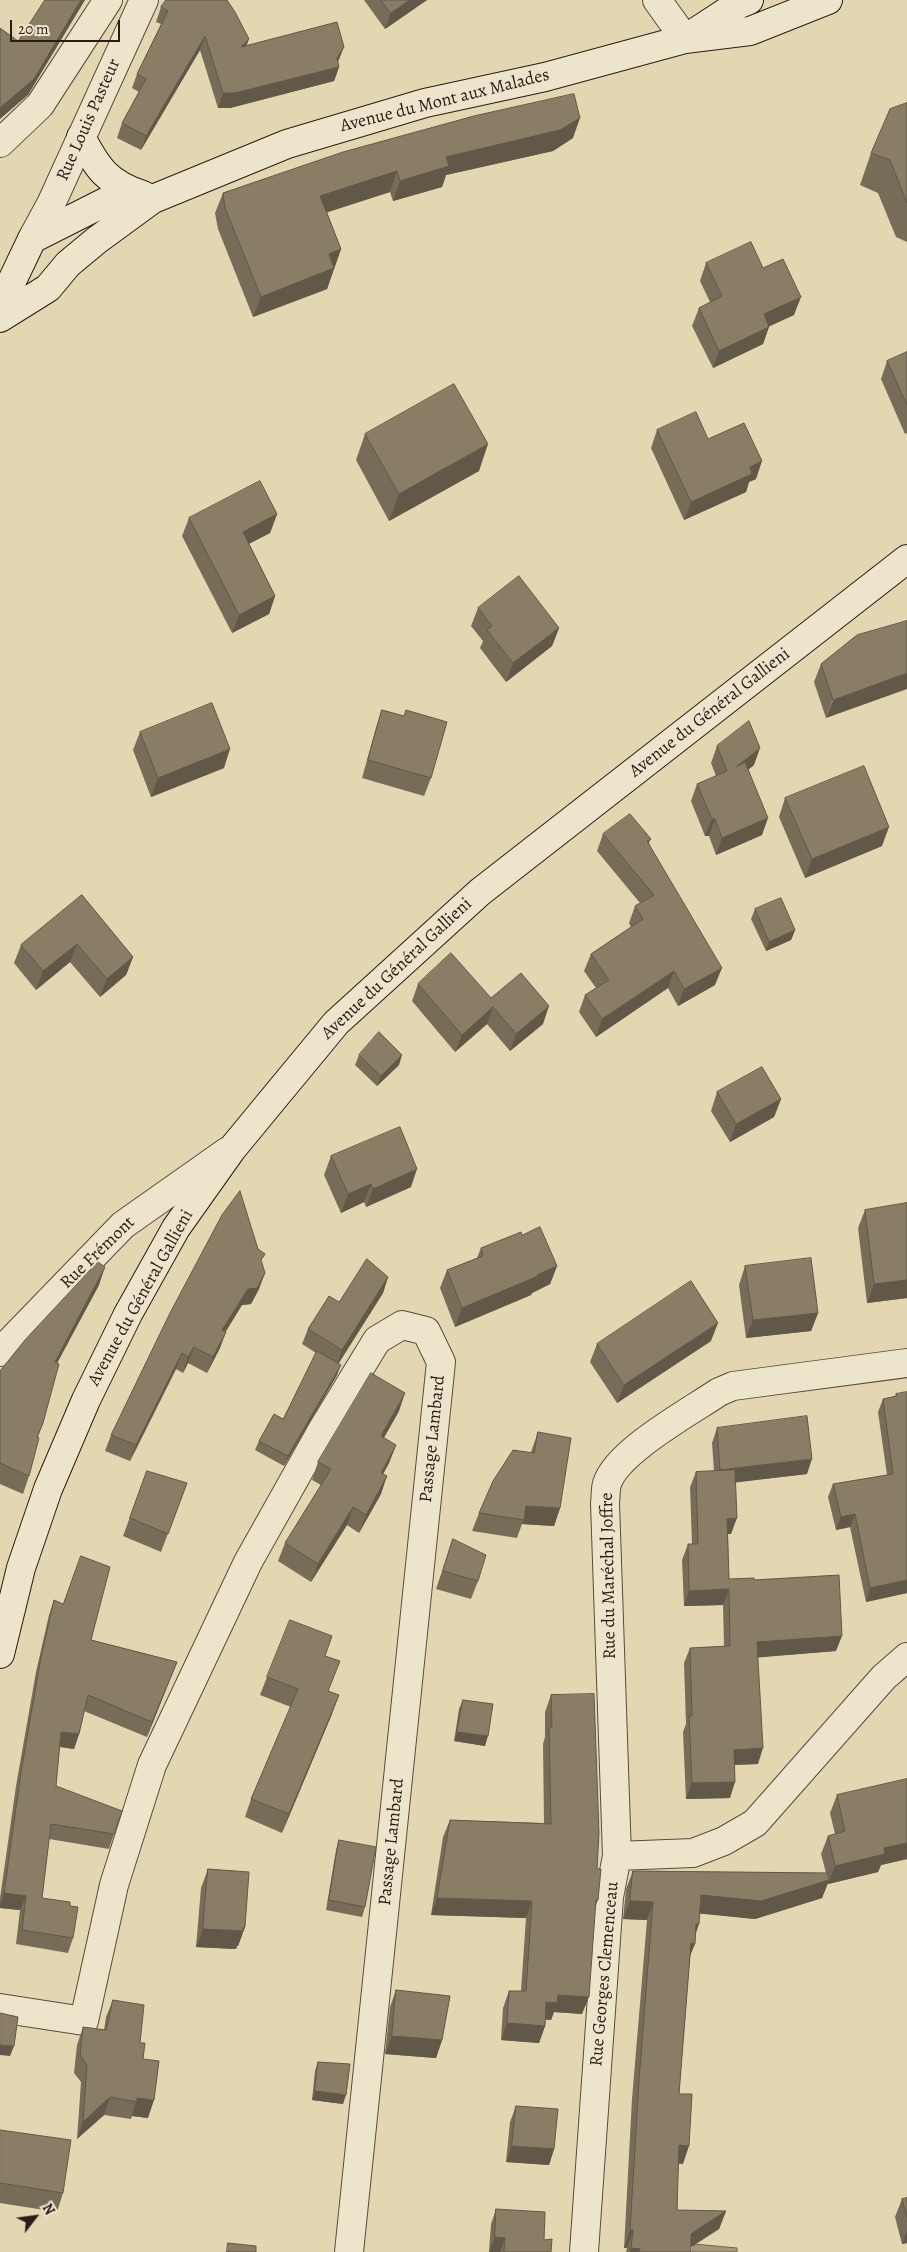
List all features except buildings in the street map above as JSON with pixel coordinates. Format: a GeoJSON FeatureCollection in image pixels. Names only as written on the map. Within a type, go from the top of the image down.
{"type":"FeatureCollection","features":[{"type":"Feature","properties":{"kind":"street"},"geometry":{"type":"LineString","coordinates":[[0,143],[40,105],[108,0]]}},
{"type":"Feature","properties":{"kind":"street","name":"Rue Louis Pasteur"},"geometry":{"type":"LineString","coordinates":[[32,239],[51,204],[144,0]]}},
{"type":"Feature","properties":{"kind":"street"},"geometry":{"type":"LineString","coordinates":[[657,0],[685,39]]}},
{"type":"Feature","properties":{"kind":"street","name":"Avenue du Mont aux Malades"},"geometry":{"type":"LineString","coordinates":[[685,39],[737,5],[749,0]]}},
{"type":"Feature","properties":{"kind":"street","name":"Avenue du Mont aux Malades"},"geometry":{"type":"LineString","coordinates":[[32,239],[141,195],[344,126],[425,103],[544,77],[685,39],[750,31],[828,0]]}},
{"type":"Feature","properties":{"kind":"street"},"geometry":{"type":"LineString","coordinates":[[80,138],[91,158],[110,180],[141,195]]}},
{"type":"Feature","properties":{"kind":"street","name":"Avenue du Mont aux Malades"},"geometry":{"type":"LineString","coordinates":[[0,318],[48,288],[68,264],[97,240],[141,195]]}},
{"type":"Feature","properties":{"kind":"street"},"geometry":{"type":"LineString","coordinates":[[0,306],[32,239]]}},
{"type":"Feature","properties":{"kind":"street","name":"Avenue du Général Gallieni"},"geometry":{"type":"LineString","coordinates":[[0,1654],[21,1568],[48,1489],[86,1400],[128,1314],[176,1228],[232,1149],[336,1023],[480,892],[907,559]]}},
{"type":"Feature","properties":{"kind":"street","name":"Rue Frémont"},"geometry":{"type":"LineString","coordinates":[[0,1352],[123,1225],[232,1149]]}},
{"type":"Feature","properties":{"kind":"street","name":"Passage Lambard"},"geometry":{"type":"LineString","coordinates":[[0,2008],[84,2021],[114,1885],[152,1765],[248,1562],[322,1430],[377,1340],[402,1325],[426,1331],[441,1362],[349,2252]]}},
{"type":"Feature","properties":{"kind":"street","name":"Rue du Maréchal Joffre"},"geometry":{"type":"LineString","coordinates":[[617,1856],[605,1504],[607,1484],[613,1473],[622,1461],[638,1447],[719,1392],[733,1386],[907,1363]]}},
{"type":"Feature","properties":{"kind":"street","name":"Rue Georges Clemenceau"},"geometry":{"type":"LineString","coordinates":[[584,2252],[609,1897],[617,1856],[693,1853],[724,1841],[755,1823],[884,1676],[907,1657]]}},
{"type":"Feature","properties":{"kind":"shaded area"},"geometry":{"type":"Polygon","coordinates":[[[694,2244],[737,2248],[737,2252],[693,2252],[694,2244]]]}}]}
